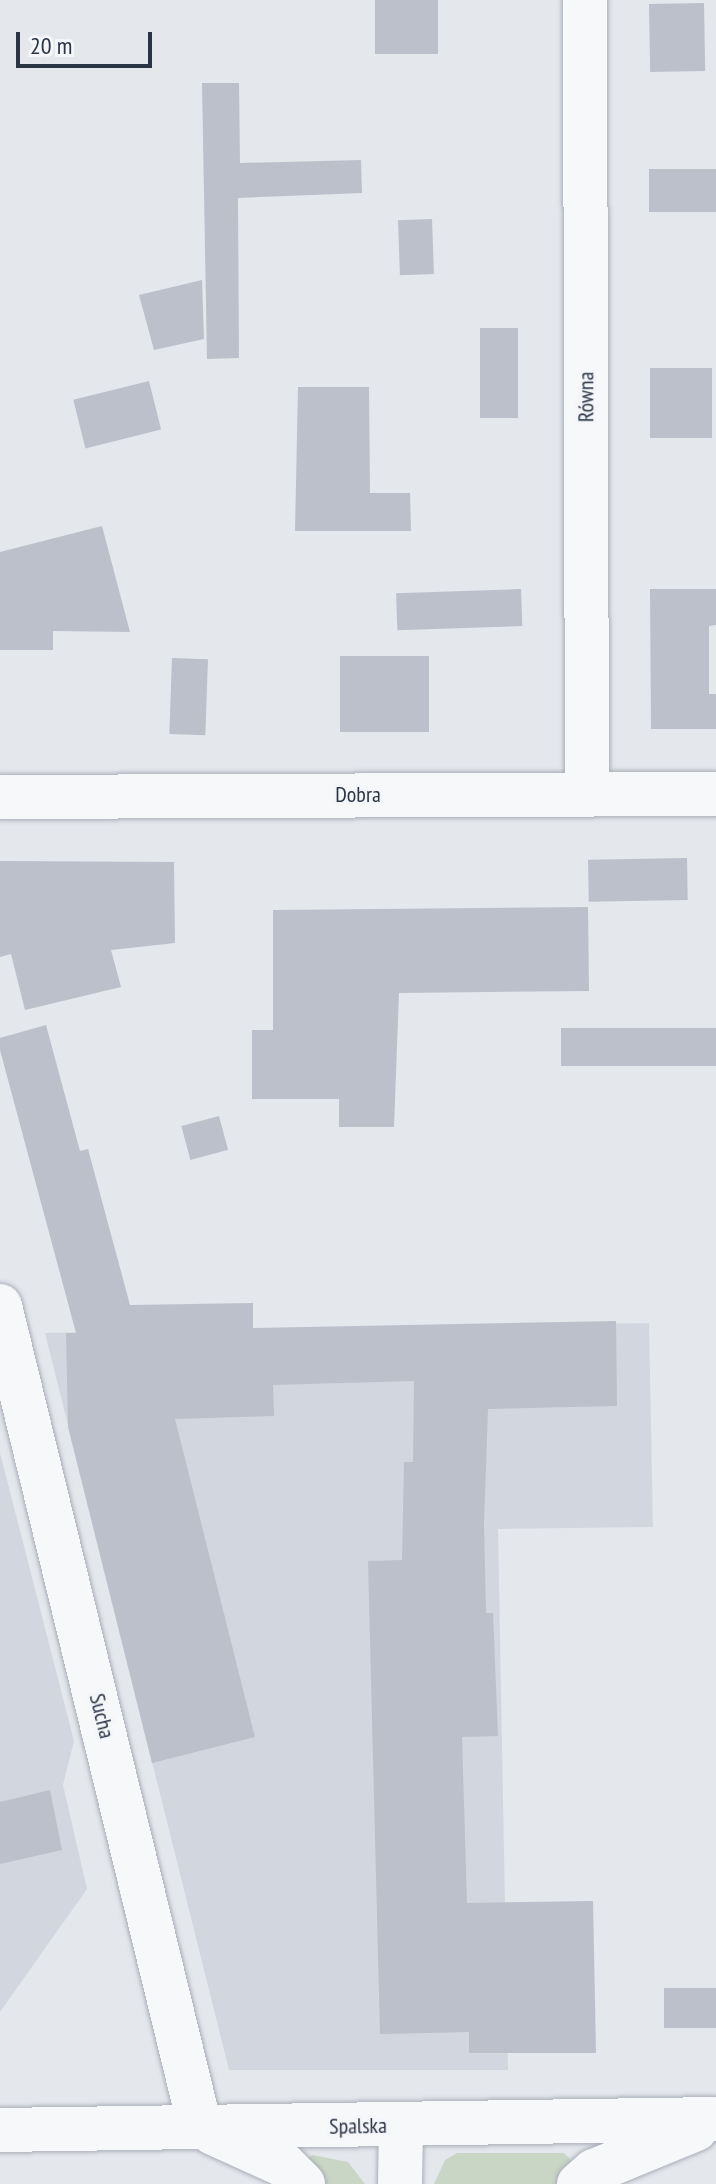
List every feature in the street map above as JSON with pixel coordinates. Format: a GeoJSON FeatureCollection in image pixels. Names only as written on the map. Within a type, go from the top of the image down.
{"type":"FeatureCollection","features":[{"type":"Feature","properties":{"kind":"street","name":"Równa"},"geometry":{"type":"LineString","coordinates":[[585,0],[587,794]]}},
{"type":"Feature","properties":{"kind":"street","name":"Dobra"},"geometry":{"type":"LineString","coordinates":[[0,797],[716,794]]}},
{"type":"Feature","properties":{"kind":"street","name":"Sucha"},"geometry":{"type":"LineString","coordinates":[[0,1306],[200,2127]]}},
{"type":"Feature","properties":{"kind":"street","name":"Spalska"},"geometry":{"type":"LineString","coordinates":[[0,2130],[716,2120]]}},
{"type":"Feature","properties":{"kind":"street"},"geometry":{"type":"LineString","coordinates":[[579,2184],[594,2171],[716,2120]]}},
{"type":"Feature","properties":{"kind":"street"},"geometry":{"type":"LineString","coordinates":[[400,2184],[401,2125]]}},
{"type":"Feature","properties":{"kind":"street"},"geometry":{"type":"LineString","coordinates":[[200,2127],[284,2165],[303,2184]]}},
{"type":"Feature","properties":{"kind":"shaded area"},"geometry":{"type":"Polygon","coordinates":[[[649,1323],[653,1527],[498,1529],[508,2070],[229,2070],[45,1333],[649,1323]]]}},
{"type":"Feature","properties":{"kind":"shaded area"},"geometry":{"type":"Polygon","coordinates":[[[0,1453],[74,1741],[63,1785],[87,1889],[0,2012],[0,1453]]]}},
{"type":"Feature","properties":{"kind":"green space"},"geometry":{"type":"Polygon","coordinates":[[[457,2153],[564,2153],[576,2165],[556,2184],[434,2184],[445,2160],[457,2153]]]}},
{"type":"Feature","properties":{"kind":"green space"},"geometry":{"type":"Polygon","coordinates":[[[313,2155],[348,2162],[365,2184],[321,2184],[305,2159],[313,2155]]]}},
{"type":"Feature","properties":{"kind":"building"},"geometry":{"type":"Polygon","coordinates":[[[375,0],[438,0],[438,54],[375,54],[375,0]]]}},
{"type":"Feature","properties":{"kind":"building"},"geometry":{"type":"Polygon","coordinates":[[[704,3],[705,71],[650,72],[649,4],[704,3]]]}},
{"type":"Feature","properties":{"kind":"building"},"geometry":{"type":"Polygon","coordinates":[[[202,83],[239,83],[240,163],[361,160],[362,193],[238,198],[239,358],[207,359],[202,83]]]}},
{"type":"Feature","properties":{"kind":"building"},"geometry":{"type":"Polygon","coordinates":[[[649,169],[716,169],[716,212],[649,212],[649,169]]]}},
{"type":"Feature","properties":{"kind":"building"},"geometry":{"type":"Polygon","coordinates":[[[432,219],[434,274],[400,275],[398,220],[432,219]]]}},
{"type":"Feature","properties":{"kind":"building"},"geometry":{"type":"Polygon","coordinates":[[[202,280],[204,339],[154,350],[139,295],[202,280]]]}},
{"type":"Feature","properties":{"kind":"building"},"geometry":{"type":"Polygon","coordinates":[[[480,328],[518,328],[518,418],[480,418],[480,328]]]}},
{"type":"Feature","properties":{"kind":"building"},"geometry":{"type":"Polygon","coordinates":[[[650,368],[712,368],[712,438],[650,438],[650,368]]]}},
{"type":"Feature","properties":{"kind":"building"},"geometry":{"type":"Polygon","coordinates":[[[149,381],[161,430],[85,448],[73,400],[149,381]]]}},
{"type":"Feature","properties":{"kind":"building"},"geometry":{"type":"Polygon","coordinates":[[[298,387],[369,387],[370,493],[410,493],[411,531],[295,531],[298,387]]]}},
{"type":"Feature","properties":{"kind":"building"},"geometry":{"type":"Polygon","coordinates":[[[102,526],[130,632],[53,631],[53,650],[0,650],[0,552],[102,526]]]}},
{"type":"Feature","properties":{"kind":"building"},"geometry":{"type":"Polygon","coordinates":[[[521,589],[522,626],[397,630],[396,593],[521,589]]]}},
{"type":"Feature","properties":{"kind":"building"},"geometry":{"type":"Polygon","coordinates":[[[650,589],[716,589],[716,625],[709,626],[709,694],[716,694],[716,729],[651,729],[650,589]]]}},
{"type":"Feature","properties":{"kind":"building"},"geometry":{"type":"Polygon","coordinates":[[[340,656],[429,656],[429,732],[340,732],[340,656]]]}},
{"type":"Feature","properties":{"kind":"building"},"geometry":{"type":"Polygon","coordinates":[[[172,658],[208,659],[205,735],[169,734],[172,658]]]}},
{"type":"Feature","properties":{"kind":"building"},"geometry":{"type":"Polygon","coordinates":[[[687,858],[688,900],[589,902],[588,860],[687,858]]]}},
{"type":"Feature","properties":{"kind":"building"},"geometry":{"type":"Polygon","coordinates":[[[0,861],[174,862],[175,943],[111,950],[121,987],[25,1010],[11,954],[0,957],[0,861]]]}},
{"type":"Feature","properties":{"kind":"building"},"geometry":{"type":"Polygon","coordinates":[[[588,907],[589,991],[399,993],[394,1127],[339,1127],[339,1099],[252,1099],[252,1030],[273,1030],[273,910],[588,907]]]}},
{"type":"Feature","properties":{"kind":"building"},"geometry":{"type":"Polygon","coordinates":[[[46,1025],[80,1151],[88,1149],[130,1305],[253,1303],[253,1328],[616,1321],[617,1406],[488,1409],[484,1524],[486,1613],[493,1613],[498,1736],[462,1737],[467,1903],[593,1901],[596,2053],[469,2053],[469,2032],[380,2034],[368,1561],[402,1560],[404,1462],[413,1462],[414,1381],[273,1385],[274,1416],[175,1419],[255,1737],[152,1763],[68,1427],[66,1333],[76,1333],[0,1050],[0,1038],[46,1025]]]}},
{"type":"Feature","properties":{"kind":"building"},"geometry":{"type":"Polygon","coordinates":[[[561,1028],[716,1028],[716,1066],[561,1066],[561,1028]]]}},
{"type":"Feature","properties":{"kind":"building"},"geometry":{"type":"Polygon","coordinates":[[[219,1116],[228,1150],[190,1160],[181,1126],[219,1116]]]}},
{"type":"Feature","properties":{"kind":"building"},"geometry":{"type":"Polygon","coordinates":[[[50,1790],[62,1850],[0,1864],[0,1802],[50,1790]]]}},
{"type":"Feature","properties":{"kind":"building"},"geometry":{"type":"Polygon","coordinates":[[[664,1988],[716,1988],[716,2028],[664,2028],[664,1988]]]}}]}
